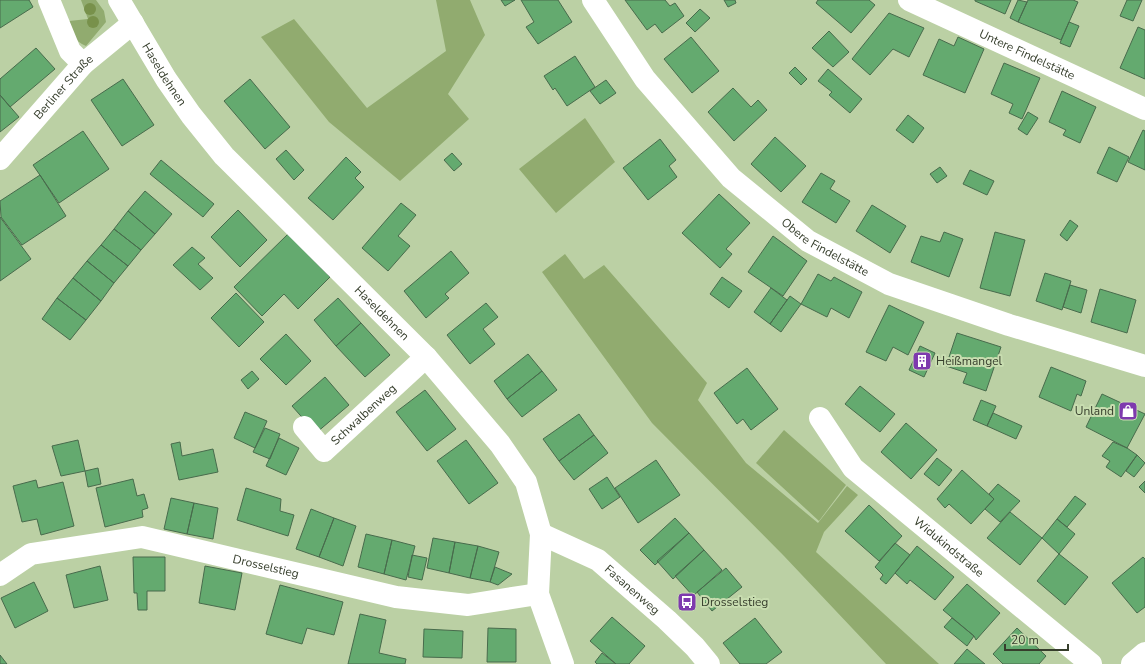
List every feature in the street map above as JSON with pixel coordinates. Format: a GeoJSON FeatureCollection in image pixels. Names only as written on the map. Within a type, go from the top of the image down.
{"type":"FeatureCollection","features":[{"type":"Feature","properties":{"kind":"street"},"geometry":{"type":"LineString","coordinates":[[49,0],[70,51],[83,64]]}},
{"type":"Feature","properties":{"kind":"street","name":"Haseldehnen"},"geometry":{"type":"LineString","coordinates":[[119,0],[166,79],[191,115],[224,156],[426,357],[500,444],[526,482],[541,534],[538,594],[563,664]]}},
{"type":"Feature","properties":{"kind":"street","name":"Obere Findelstätte"},"geometry":{"type":"LineString","coordinates":[[593,0],[645,78],[731,178],[808,241],[889,284],[1009,325],[1145,366]]}},
{"type":"Feature","properties":{"kind":"street","name":"Untere Findelstätte"},"geometry":{"type":"LineString","coordinates":[[909,0],[1145,109]]}},
{"type":"Feature","properties":{"kind":"street","name":"Berliner Straße"},"geometry":{"type":"LineString","coordinates":[[0,159],[83,64],[133,23]]}},
{"type":"Feature","properties":{"kind":"street","name":"Schwalbenweg"},"geometry":{"type":"LineString","coordinates":[[304,427],[324,451],[426,357]]}},
{"type":"Feature","properties":{"kind":"street","name":"Widukindstraße"},"geometry":{"type":"LineString","coordinates":[[820,418],[853,468],[1091,664]]}},
{"type":"Feature","properties":{"kind":"street","name":"Fasanenweg"},"geometry":{"type":"LineString","coordinates":[[541,534],[598,560],[667,620],[695,647],[709,664]]}},
{"type":"Feature","properties":{"kind":"street","name":"Drosselstieg"},"geometry":{"type":"LineString","coordinates":[[0,575],[30,554],[142,537],[396,597],[468,605],[538,594]]}},
{"type":"Feature","properties":{"kind":"street"},"geometry":{"type":"LineString","coordinates":[[1132,664],[1145,653]]}},
{"type":"Feature","properties":{"kind":"green space"},"geometry":{"type":"Polygon","coordinates":[[[81,0],[96,0],[104,11],[106,22],[86,46],[76,39],[69,21],[88,19],[81,0]]]}},
{"type":"Feature","properties":{"kind":"green space"},"geometry":{"type":"Polygon","coordinates":[[[436,0],[470,0],[485,35],[448,94],[469,119],[400,181],[329,122],[261,37],[294,19],[367,108],[446,51],[436,0]]]}},
{"type":"Feature","properties":{"kind":"green space"},"geometry":{"type":"Polygon","coordinates":[[[585,118],[615,162],[556,213],[519,169],[585,118]]]}},
{"type":"Feature","properties":{"kind":"green space"},"geometry":{"type":"Polygon","coordinates":[[[565,254],[584,279],[604,265],[707,383],[698,400],[746,463],[818,523],[847,486],[858,495],[824,532],[816,552],[939,664],[886,664],[784,556],[652,423],[542,272],[565,254]]]}},
{"type":"Feature","properties":{"kind":"green space"},"geometry":{"type":"Polygon","coordinates":[[[784,430],[846,485],[819,521],[756,463],[784,430]]]}},
{"type":"Feature","properties":{"kind":"building"},"geometry":{"type":"Polygon","coordinates":[[[0,0],[29,0],[33,7],[0,28],[0,0]]]}},
{"type":"Feature","properties":{"kind":"building"},"geometry":{"type":"Polygon","coordinates":[[[501,0],[515,0],[505,6],[501,0]]]}},
{"type":"Feature","properties":{"kind":"building"},"geometry":{"type":"Polygon","coordinates":[[[521,0],[558,0],[572,22],[538,44],[526,27],[534,22],[521,0]]]}},
{"type":"Feature","properties":{"kind":"building"},"geometry":{"type":"Polygon","coordinates":[[[625,0],[665,0],[670,6],[675,3],[684,16],[662,33],[655,24],[647,30],[625,0]]]}},
{"type":"Feature","properties":{"kind":"building"},"geometry":{"type":"Polygon","coordinates":[[[724,0],[735,0],[736,3],[728,7],[724,0]]]}},
{"type":"Feature","properties":{"kind":"building"},"geometry":{"type":"Polygon","coordinates":[[[818,0],[869,0],[875,5],[851,33],[816,3],[818,0]]]}},
{"type":"Feature","properties":{"kind":"building"},"geometry":{"type":"Polygon","coordinates":[[[975,0],[1011,0],[1005,14],[975,0]]]}},
{"type":"Feature","properties":{"kind":"building"},"geometry":{"type":"Polygon","coordinates":[[[1018,0],[1027,2],[1018,22],[1010,18],[1018,0]]]}},
{"type":"Feature","properties":{"kind":"building"},"geometry":{"type":"Polygon","coordinates":[[[1028,0],[1073,0],[1078,2],[1061,40],[1018,22],[1028,0]]]}},
{"type":"Feature","properties":{"kind":"building"},"geometry":{"type":"Polygon","coordinates":[[[1127,0],[1142,0],[1133,21],[1120,16],[1127,0]]]}},
{"type":"Feature","properties":{"kind":"building"},"geometry":{"type":"Polygon","coordinates":[[[700,9],[710,18],[695,32],[686,23],[700,9]]]}},
{"type":"Feature","properties":{"kind":"building"},"geometry":{"type":"Polygon","coordinates":[[[889,13],[924,28],[909,57],[893,49],[870,75],[852,59],[889,13]]]}},
{"type":"Feature","properties":{"kind":"building"},"geometry":{"type":"Polygon","coordinates":[[[1069,22],[1079,26],[1070,47],[1060,43],[1069,22]]]}},
{"type":"Feature","properties":{"kind":"building"},"geometry":{"type":"Polygon","coordinates":[[[1138,27],[1145,30],[1145,79],[1120,68],[1138,27]]]}},
{"type":"Feature","properties":{"kind":"building"},"geometry":{"type":"Polygon","coordinates":[[[829,31],[849,52],[833,67],[812,48],[829,31]]]}},
{"type":"Feature","properties":{"kind":"building"},"geometry":{"type":"Polygon","coordinates":[[[691,37],[719,71],[692,93],[664,59],[691,37]]]}},
{"type":"Feature","properties":{"kind":"building"},"geometry":{"type":"Polygon","coordinates":[[[958,37],[984,49],[965,93],[923,75],[939,39],[954,46],[958,37]]]}},
{"type":"Feature","properties":{"kind":"building"},"geometry":{"type":"Polygon","coordinates":[[[36,48],[55,69],[10,107],[0,95],[0,79],[36,48]]]}},
{"type":"Feature","properties":{"kind":"building"},"geometry":{"type":"Polygon","coordinates":[[[575,56],[595,87],[567,106],[555,88],[553,90],[544,76],[575,56]]]}},
{"type":"Feature","properties":{"kind":"building"},"geometry":{"type":"Polygon","coordinates":[[[1004,63],[1040,78],[1022,119],[1009,113],[1013,104],[991,94],[1004,63]]]}},
{"type":"Feature","properties":{"kind":"building"},"geometry":{"type":"Polygon","coordinates":[[[795,67],[807,79],[801,85],[789,73],[795,67]]]}},
{"type":"Feature","properties":{"kind":"building"},"geometry":{"type":"Polygon","coordinates":[[[828,69],[862,99],[850,113],[829,95],[832,92],[818,81],[828,69]]]}},
{"type":"Feature","properties":{"kind":"building"},"geometry":{"type":"Polygon","coordinates":[[[123,79],[154,125],[122,146],[91,100],[123,79]]]}},
{"type":"Feature","properties":{"kind":"building"},"geometry":{"type":"Polygon","coordinates":[[[250,79],[290,127],[265,149],[224,101],[250,79]]]}},
{"type":"Feature","properties":{"kind":"building"},"geometry":{"type":"Polygon","coordinates":[[[606,80],[616,93],[600,104],[590,91],[606,80]]]}},
{"type":"Feature","properties":{"kind":"building"},"geometry":{"type":"Polygon","coordinates":[[[733,88],[751,107],[758,100],[767,110],[734,141],[708,112],[733,88]]]}},
{"type":"Feature","properties":{"kind":"building"},"geometry":{"type":"Polygon","coordinates":[[[1062,91],[1096,107],[1080,143],[1063,135],[1066,130],[1049,122],[1062,91]]]}},
{"type":"Feature","properties":{"kind":"building"},"geometry":{"type":"Polygon","coordinates":[[[0,95],[19,117],[0,132],[0,95]]]}},
{"type":"Feature","properties":{"kind":"building"},"geometry":{"type":"Polygon","coordinates":[[[1028,112],[1038,118],[1027,135],[1018,129],[1028,112]]]}},
{"type":"Feature","properties":{"kind":"building"},"geometry":{"type":"Polygon","coordinates":[[[908,115],[924,128],[913,143],[896,130],[908,115]]]}},
{"type":"Feature","properties":{"kind":"building"},"geometry":{"type":"Polygon","coordinates":[[[1143,130],[1145,131],[1145,170],[1128,162],[1143,130]]]}},
{"type":"Feature","properties":{"kind":"building"},"geometry":{"type":"Polygon","coordinates":[[[83,131],[109,169],[59,203],[33,165],[83,131]]]}},
{"type":"Feature","properties":{"kind":"building"},"geometry":{"type":"Polygon","coordinates":[[[775,137],[806,166],[781,192],[751,164],[775,137]]]}},
{"type":"Feature","properties":{"kind":"building"},"geometry":{"type":"Polygon","coordinates":[[[660,139],[676,160],[669,166],[677,177],[648,200],[623,168],[660,139]]]}},
{"type":"Feature","properties":{"kind":"building"},"geometry":{"type":"Polygon","coordinates":[[[1109,147],[1129,157],[1117,182],[1097,173],[1109,147]]]}},
{"type":"Feature","properties":{"kind":"building"},"geometry":{"type":"Polygon","coordinates":[[[286,150],[304,170],[294,180],[276,159],[286,150]]]}},
{"type":"Feature","properties":{"kind":"building"},"geometry":{"type":"Polygon","coordinates":[[[452,153],[462,164],[454,171],[444,160],[452,153]]]}},
{"type":"Feature","properties":{"kind":"building"},"geometry":{"type":"Polygon","coordinates":[[[346,157],[361,172],[355,178],[364,187],[333,220],[308,198],[346,157]]]}},
{"type":"Feature","properties":{"kind":"building"},"geometry":{"type":"Polygon","coordinates":[[[161,160],[214,204],[203,217],[150,174],[161,160]]]}},
{"type":"Feature","properties":{"kind":"building"},"geometry":{"type":"Polygon","coordinates":[[[940,167],[947,176],[937,183],[930,174],[940,167]]]}},
{"type":"Feature","properties":{"kind":"building"},"geometry":{"type":"Polygon","coordinates":[[[970,170],[994,181],[987,195],[963,184],[970,170]]]}},
{"type":"Feature","properties":{"kind":"building"},"geometry":{"type":"Polygon","coordinates":[[[821,173],[835,181],[830,189],[850,201],[836,223],[802,202],[821,173]]]}},
{"type":"Feature","properties":{"kind":"building"},"geometry":{"type":"Polygon","coordinates":[[[40,175],[66,216],[22,245],[1,217],[0,201],[40,175]]]}},
{"type":"Feature","properties":{"kind":"building"},"geometry":{"type":"Polygon","coordinates":[[[145,191],[172,214],[155,234],[128,211],[145,191]]]}},
{"type":"Feature","properties":{"kind":"building"},"geometry":{"type":"Polygon","coordinates":[[[719,194],[750,223],[726,249],[732,254],[720,268],[682,233],[719,194]]]}},
{"type":"Feature","properties":{"kind":"building"},"geometry":{"type":"Polygon","coordinates":[[[401,203],[416,215],[398,236],[410,246],[388,271],[362,248],[401,203]]]}},
{"type":"Feature","properties":{"kind":"building"},"geometry":{"type":"Polygon","coordinates":[[[872,205],[906,226],[890,253],[856,231],[872,205]]]}},
{"type":"Feature","properties":{"kind":"building"},"geometry":{"type":"Polygon","coordinates":[[[238,210],[267,240],[240,267],[211,237],[238,210]]]}},
{"type":"Feature","properties":{"kind":"building"},"geometry":{"type":"Polygon","coordinates":[[[128,211],[155,234],[141,250],[114,229],[128,211]]]}},
{"type":"Feature","properties":{"kind":"building"},"geometry":{"type":"Polygon","coordinates":[[[0,217],[31,259],[0,281],[0,217]]]}},
{"type":"Feature","properties":{"kind":"building"},"geometry":{"type":"Polygon","coordinates":[[[1070,220],[1078,226],[1067,241],[1060,235],[1070,220]]]}},
{"type":"Feature","properties":{"kind":"building"},"geometry":{"type":"Polygon","coordinates":[[[114,229],[141,250],[128,266],[101,245],[114,229]]]}},
{"type":"Feature","properties":{"kind":"building"},"geometry":{"type":"Polygon","coordinates":[[[944,232],[963,239],[949,277],[911,262],[921,236],[940,242],[944,232]]]}},
{"type":"Feature","properties":{"kind":"building"},"geometry":{"type":"Polygon","coordinates":[[[995,232],[1025,240],[1010,296],[980,288],[995,232]]]}},
{"type":"Feature","properties":{"kind":"building"},"geometry":{"type":"Polygon","coordinates":[[[288,234],[330,277],[298,309],[284,294],[262,316],[234,287],[288,234]]]}},
{"type":"Feature","properties":{"kind":"building"},"geometry":{"type":"Polygon","coordinates":[[[773,236],[807,261],[783,296],[748,272],[773,236]]]}},
{"type":"Feature","properties":{"kind":"building"},"geometry":{"type":"Polygon","coordinates":[[[101,245],[128,266],[114,283],[87,261],[101,245]]]}},
{"type":"Feature","properties":{"kind":"building"},"geometry":{"type":"Polygon","coordinates":[[[192,247],[205,258],[198,264],[213,278],[200,290],[173,265],[192,247]]]}},
{"type":"Feature","properties":{"kind":"building"},"geometry":{"type":"Polygon","coordinates":[[[451,251],[469,273],[445,294],[449,298],[426,318],[404,291],[451,251]]]}},
{"type":"Feature","properties":{"kind":"building"},"geometry":{"type":"Polygon","coordinates":[[[87,261],[114,283],[101,301],[73,278],[87,261]]]}},
{"type":"Feature","properties":{"kind":"building"},"geometry":{"type":"Polygon","coordinates":[[[1045,273],[1071,281],[1062,310],[1036,301],[1045,273]]]}},
{"type":"Feature","properties":{"kind":"building"},"geometry":{"type":"Polygon","coordinates":[[[818,274],[831,281],[834,277],[862,292],[849,318],[831,308],[827,317],[801,304],[818,274]]]}},
{"type":"Feature","properties":{"kind":"building"},"geometry":{"type":"Polygon","coordinates":[[[722,277],[742,291],[729,308],[710,294],[722,277]]]}},
{"type":"Feature","properties":{"kind":"building"},"geometry":{"type":"Polygon","coordinates":[[[73,278],[101,301],[86,320],[57,298],[73,278]]]}},
{"type":"Feature","properties":{"kind":"building"},"geometry":{"type":"Polygon","coordinates":[[[1070,285],[1087,290],[1081,313],[1063,307],[1070,285]]]}},
{"type":"Feature","properties":{"kind":"building"},"geometry":{"type":"Polygon","coordinates":[[[771,288],[787,300],[770,324],[754,312],[771,288]]]}},
{"type":"Feature","properties":{"kind":"building"},"geometry":{"type":"Polygon","coordinates":[[[1100,289],[1136,300],[1127,333],[1091,322],[1100,289]]]}},
{"type":"Feature","properties":{"kind":"building"},"geometry":{"type":"Polygon","coordinates":[[[236,293],[264,322],[239,347],[211,318],[236,293]]]}},
{"type":"Feature","properties":{"kind":"building"},"geometry":{"type":"Polygon","coordinates":[[[790,296],[801,304],[781,332],[770,324],[790,296]]]}},
{"type":"Feature","properties":{"kind":"building"},"geometry":{"type":"Polygon","coordinates":[[[57,298],[86,320],[70,340],[42,319],[57,298]]]}},
{"type":"Feature","properties":{"kind":"building"},"geometry":{"type":"Polygon","coordinates":[[[338,298],[361,323],[336,346],[314,320],[338,298]]]}},
{"type":"Feature","properties":{"kind":"building"},"geometry":{"type":"Polygon","coordinates":[[[486,303],[498,317],[483,329],[495,344],[470,364],[447,335],[486,303]]]}},
{"type":"Feature","properties":{"kind":"building"},"geometry":{"type":"Polygon","coordinates":[[[889,305],[924,322],[908,355],[893,347],[886,361],[866,352],[889,305]]]}},
{"type":"Feature","properties":{"kind":"building"},"geometry":{"type":"Polygon","coordinates":[[[361,323],[390,355],[365,377],[336,346],[361,323]]]}},
{"type":"Feature","properties":{"kind":"building"},"geometry":{"type":"Polygon","coordinates":[[[957,333],[1001,347],[986,391],[963,383],[967,373],[946,366],[957,333]]]}},
{"type":"Feature","properties":{"kind":"building"},"geometry":{"type":"Polygon","coordinates":[[[286,334],[311,361],[286,385],[260,359],[286,334]]]}},
{"type":"Feature","properties":{"kind":"building","name":"Heißmangel"},"geometry":{"type":"Polygon","coordinates":[[[920,346],[935,353],[924,377],[909,370],[920,346]]]}},
{"type":"Feature","properties":{"kind":"building"},"geometry":{"type":"Polygon","coordinates":[[[528,354],[542,371],[507,399],[494,381],[528,354]]]}},
{"type":"Feature","properties":{"kind":"building"},"geometry":{"type":"Polygon","coordinates":[[[1051,367],[1086,381],[1081,396],[1077,394],[1071,411],[1039,397],[1051,367]]]}},
{"type":"Feature","properties":{"kind":"building"},"geometry":{"type":"Polygon","coordinates":[[[747,368],[778,409],[751,430],[743,419],[737,424],[714,393],[747,368]]]}},
{"type":"Feature","properties":{"kind":"building"},"geometry":{"type":"Polygon","coordinates":[[[252,371],[259,379],[248,389],[241,380],[252,371]]]}},
{"type":"Feature","properties":{"kind":"building"},"geometry":{"type":"Polygon","coordinates":[[[542,371],[557,390],[522,417],[507,399],[542,371]]]}},
{"type":"Feature","properties":{"kind":"building"},"geometry":{"type":"Polygon","coordinates":[[[325,377],[349,405],[316,433],[292,406],[325,377]]]}},
{"type":"Feature","properties":{"kind":"building"},"geometry":{"type":"Polygon","coordinates":[[[860,386],[895,414],[880,432],[845,404],[860,386]]]}},
{"type":"Feature","properties":{"kind":"building"},"geometry":{"type":"Polygon","coordinates":[[[425,390],[456,429],[427,451],[396,412],[425,390]]]}},
{"type":"Feature","properties":{"kind":"building"},"geometry":{"type":"Polygon","coordinates":[[[1102,394],[1145,414],[1127,448],[1086,427],[1102,394]]]}},
{"type":"Feature","properties":{"kind":"building"},"geometry":{"type":"Polygon","coordinates":[[[981,400],[996,406],[987,426],[973,420],[981,400]]]}},
{"type":"Feature","properties":{"kind":"building"},"geometry":{"type":"Polygon","coordinates":[[[245,412],[267,421],[255,448],[234,438],[245,412]]]}},
{"type":"Feature","properties":{"kind":"building"},"geometry":{"type":"Polygon","coordinates":[[[993,413],[1022,426],[1016,439],[987,426],[993,413]]]}},
{"type":"Feature","properties":{"kind":"building"},"geometry":{"type":"Polygon","coordinates":[[[579,414],[594,435],[559,461],[543,439],[579,414]]]}},
{"type":"Feature","properties":{"kind":"building"},"geometry":{"type":"Polygon","coordinates":[[[906,423],[937,450],[911,479],[881,452],[906,423]]]}},
{"type":"Feature","properties":{"kind":"building"},"geometry":{"type":"Polygon","coordinates":[[[265,428],[280,434],[270,459],[253,452],[265,428]]]}},
{"type":"Feature","properties":{"kind":"building"},"geometry":{"type":"Polygon","coordinates":[[[594,435],[608,453],[574,480],[559,461],[594,435]]]}},
{"type":"Feature","properties":{"kind":"building"},"geometry":{"type":"Polygon","coordinates":[[[279,438],[299,448],[286,475],[266,466],[279,438]]]}},
{"type":"Feature","properties":{"kind":"building"},"geometry":{"type":"Polygon","coordinates":[[[78,440],[85,471],[61,476],[52,446],[78,440]]]}},
{"type":"Feature","properties":{"kind":"building"},"geometry":{"type":"Polygon","coordinates":[[[466,440],[498,483],[469,504],[437,461],[466,440]]]}},
{"type":"Feature","properties":{"kind":"building"},"geometry":{"type":"Polygon","coordinates":[[[180,442],[182,456],[213,449],[218,472],[179,480],[171,444],[180,442]]]}},
{"type":"Feature","properties":{"kind":"building"},"geometry":{"type":"Polygon","coordinates":[[[1113,442],[1127,448],[1137,455],[1121,477],[1106,467],[1110,461],[1102,456],[1113,442]]]}},
{"type":"Feature","properties":{"kind":"building"},"geometry":{"type":"Polygon","coordinates":[[[1137,455],[1145,463],[1134,477],[1126,471],[1137,455]]]}},
{"type":"Feature","properties":{"kind":"building"},"geometry":{"type":"Polygon","coordinates":[[[937,458],[952,470],[939,486],[924,474],[937,458]]]}},
{"type":"Feature","properties":{"kind":"building"},"geometry":{"type":"Polygon","coordinates":[[[656,460],[680,495],[638,523],[615,488],[656,460]]]}},
{"type":"Feature","properties":{"kind":"building"},"geometry":{"type":"Polygon","coordinates":[[[98,468],[101,484],[88,487],[85,471],[98,468]]]}},
{"type":"Feature","properties":{"kind":"building"},"geometry":{"type":"Polygon","coordinates":[[[962,470],[994,499],[971,524],[949,504],[945,508],[937,499],[962,470]]]}},
{"type":"Feature","properties":{"kind":"building"},"geometry":{"type":"Polygon","coordinates":[[[607,477],[620,497],[602,509],[589,489],[607,477]]]}},
{"type":"Feature","properties":{"kind":"building"},"geometry":{"type":"Polygon","coordinates":[[[133,479],[137,496],[144,494],[148,508],[142,510],[143,517],[105,527],[96,488],[133,479]]]}},
{"type":"Feature","properties":{"kind":"building"},"geometry":{"type":"Polygon","coordinates":[[[36,480],[38,488],[63,482],[74,526],[41,535],[37,519],[22,522],[13,486],[36,480]]]}},
{"type":"Feature","properties":{"kind":"building"},"geometry":{"type":"Polygon","coordinates":[[[1145,481],[1145,493],[1139,487],[1145,481]]]}},
{"type":"Feature","properties":{"kind":"building"},"geometry":{"type":"Polygon","coordinates":[[[998,484],[1020,501],[1000,522],[985,509],[994,499],[989,494],[998,484]]]}},
{"type":"Feature","properties":{"kind":"building"},"geometry":{"type":"Polygon","coordinates":[[[246,488],[281,499],[280,511],[294,515],[288,536],[237,520],[246,488]]]}},
{"type":"Feature","properties":{"kind":"building"},"geometry":{"type":"Polygon","coordinates":[[[1075,496],[1086,504],[1067,527],[1057,519],[1075,496]]]}},
{"type":"Feature","properties":{"kind":"building"},"geometry":{"type":"Polygon","coordinates":[[[171,498],[194,503],[187,534],[164,529],[171,498]]]}},
{"type":"Feature","properties":{"kind":"building"},"geometry":{"type":"Polygon","coordinates":[[[194,503],[218,508],[213,539],[187,534],[194,503]]]}},
{"type":"Feature","properties":{"kind":"building"},"geometry":{"type":"Polygon","coordinates":[[[869,505],[902,536],[879,561],[845,531],[869,505]]]}},
{"type":"Feature","properties":{"kind":"building"},"geometry":{"type":"Polygon","coordinates":[[[311,509],[334,518],[319,557],[296,549],[311,509]]]}},
{"type":"Feature","properties":{"kind":"building"},"geometry":{"type":"Polygon","coordinates":[[[1010,512],[1042,538],[1020,565],[987,538],[1010,512]]]}},
{"type":"Feature","properties":{"kind":"building"},"geometry":{"type":"Polygon","coordinates":[[[334,518],[356,526],[343,566],[319,557],[334,518]]]}},
{"type":"Feature","properties":{"kind":"building"},"geometry":{"type":"Polygon","coordinates":[[[675,518],[689,533],[655,565],[640,550],[675,518]]]}},
{"type":"Feature","properties":{"kind":"building"},"geometry":{"type":"Polygon","coordinates":[[[1057,519],[1075,534],[1059,554],[1042,538],[1057,519]]]}},
{"type":"Feature","properties":{"kind":"building"},"geometry":{"type":"Polygon","coordinates":[[[689,533],[704,550],[673,579],[657,561],[689,533]]]}},
{"type":"Feature","properties":{"kind":"building"},"geometry":{"type":"Polygon","coordinates":[[[366,534],[392,540],[384,574],[358,567],[366,534]]]}},
{"type":"Feature","properties":{"kind":"building"},"geometry":{"type":"Polygon","coordinates":[[[433,538],[455,542],[449,573],[427,568],[433,538]]]}},
{"type":"Feature","properties":{"kind":"building"},"geometry":{"type":"Polygon","coordinates":[[[392,540],[415,546],[406,580],[384,574],[392,540]]]}},
{"type":"Feature","properties":{"kind":"building"},"geometry":{"type":"Polygon","coordinates":[[[455,542],[478,546],[470,578],[449,573],[455,542]]]}},
{"type":"Feature","properties":{"kind":"building"},"geometry":{"type":"Polygon","coordinates":[[[895,543],[910,555],[886,584],[880,579],[883,575],[875,567],[895,543]]]}},
{"type":"Feature","properties":{"kind":"building"},"geometry":{"type":"Polygon","coordinates":[[[478,546],[499,552],[490,582],[470,578],[478,546]]]}},
{"type":"Feature","properties":{"kind":"building"},"geometry":{"type":"Polygon","coordinates":[[[917,546],[954,577],[935,600],[910,580],[907,584],[895,573],[917,546]]]}},
{"type":"Feature","properties":{"kind":"building"},"geometry":{"type":"Polygon","coordinates":[[[704,550],[722,570],[693,596],[675,576],[704,550]]]}},
{"type":"Feature","properties":{"kind":"building"},"geometry":{"type":"Polygon","coordinates":[[[1059,554],[1088,577],[1065,605],[1037,581],[1059,554]]]}},
{"type":"Feature","properties":{"kind":"building"},"geometry":{"type":"Polygon","coordinates":[[[412,555],[427,558],[422,580],[408,577],[412,555]]]}},
{"type":"Feature","properties":{"kind":"building"},"geometry":{"type":"Polygon","coordinates":[[[133,557],[165,557],[165,591],[147,591],[147,610],[138,610],[137,593],[134,593],[133,557]]]}},
{"type":"Feature","properties":{"kind":"building"},"geometry":{"type":"Polygon","coordinates":[[[1143,557],[1145,559],[1145,607],[1137,613],[1112,583],[1143,557]]]}},
{"type":"Feature","properties":{"kind":"building"},"geometry":{"type":"Polygon","coordinates":[[[100,566],[108,600],[74,608],[66,575],[100,566]]]}},
{"type":"Feature","properties":{"kind":"building"},"geometry":{"type":"Polygon","coordinates":[[[205,566],[242,573],[235,610],[199,603],[205,566]]]}},
{"type":"Feature","properties":{"kind":"building"},"geometry":{"type":"Polygon","coordinates":[[[495,567],[512,574],[498,585],[490,582],[495,567]]]}},
{"type":"Feature","properties":{"kind":"building"},"geometry":{"type":"Polygon","coordinates":[[[726,568],[742,587],[712,611],[697,592],[726,568]]]}},
{"type":"Feature","properties":{"kind":"building"},"geometry":{"type":"Polygon","coordinates":[[[34,582],[48,611],[15,628],[1,598],[34,582]]]}},
{"type":"Feature","properties":{"kind":"building"},"geometry":{"type":"Polygon","coordinates":[[[967,584],[1000,613],[976,640],[974,636],[943,610],[967,584]]]}},
{"type":"Feature","properties":{"kind":"building"},"geometry":{"type":"Polygon","coordinates":[[[280,585],[343,602],[334,635],[307,628],[302,644],[266,634],[280,585]]]}},
{"type":"Feature","properties":{"kind":"building"},"geometry":{"type":"Polygon","coordinates":[[[360,614],[386,620],[379,653],[406,659],[405,664],[348,664],[360,614]]]}},
{"type":"Feature","properties":{"kind":"building"},"geometry":{"type":"Polygon","coordinates":[[[612,617],[645,646],[629,664],[616,664],[590,641],[612,617]]]}},
{"type":"Feature","properties":{"kind":"building"},"geometry":{"type":"Polygon","coordinates":[[[755,618],[782,652],[766,664],[740,664],[723,643],[755,618]]]}},
{"type":"Feature","properties":{"kind":"building"},"geometry":{"type":"Polygon","coordinates":[[[952,618],[974,636],[967,646],[944,627],[952,618]]]}},
{"type":"Feature","properties":{"kind":"building"},"geometry":{"type":"Polygon","coordinates":[[[488,628],[516,629],[516,662],[487,662],[488,628]]]}},
{"type":"Feature","properties":{"kind":"building"},"geometry":{"type":"Polygon","coordinates":[[[1017,628],[1046,656],[1039,664],[1003,664],[993,654],[1017,628]]]}},
{"type":"Feature","properties":{"kind":"building"},"geometry":{"type":"Polygon","coordinates":[[[424,629],[463,631],[462,658],[423,657],[424,629]]]}},
{"type":"Feature","properties":{"kind":"building"},"geometry":{"type":"Polygon","coordinates":[[[967,649],[985,664],[954,664],[967,649]]]}},
{"type":"Feature","properties":{"kind":"building"},"geometry":{"type":"Polygon","coordinates":[[[602,653],[616,664],[597,664],[595,662],[602,653]]]}},
{"type":"Feature","properties":{"kind":"building"},"geometry":{"type":"Polygon","coordinates":[[[0,655],[7,664],[0,664],[0,655]]]}},
{"type":"Feature","properties":{"kind":"place","name":"Heißmangel"},"geometry":{"type":"Point","coordinates":[922,361]}},
{"type":"Feature","properties":{"kind":"place","name":"Unland"},"geometry":{"type":"Point","coordinates":[1128,411]}},
{"type":"Feature","properties":{"kind":"place","name":"Drosselstieg"},"geometry":{"type":"Point","coordinates":[687,602]}}]}
